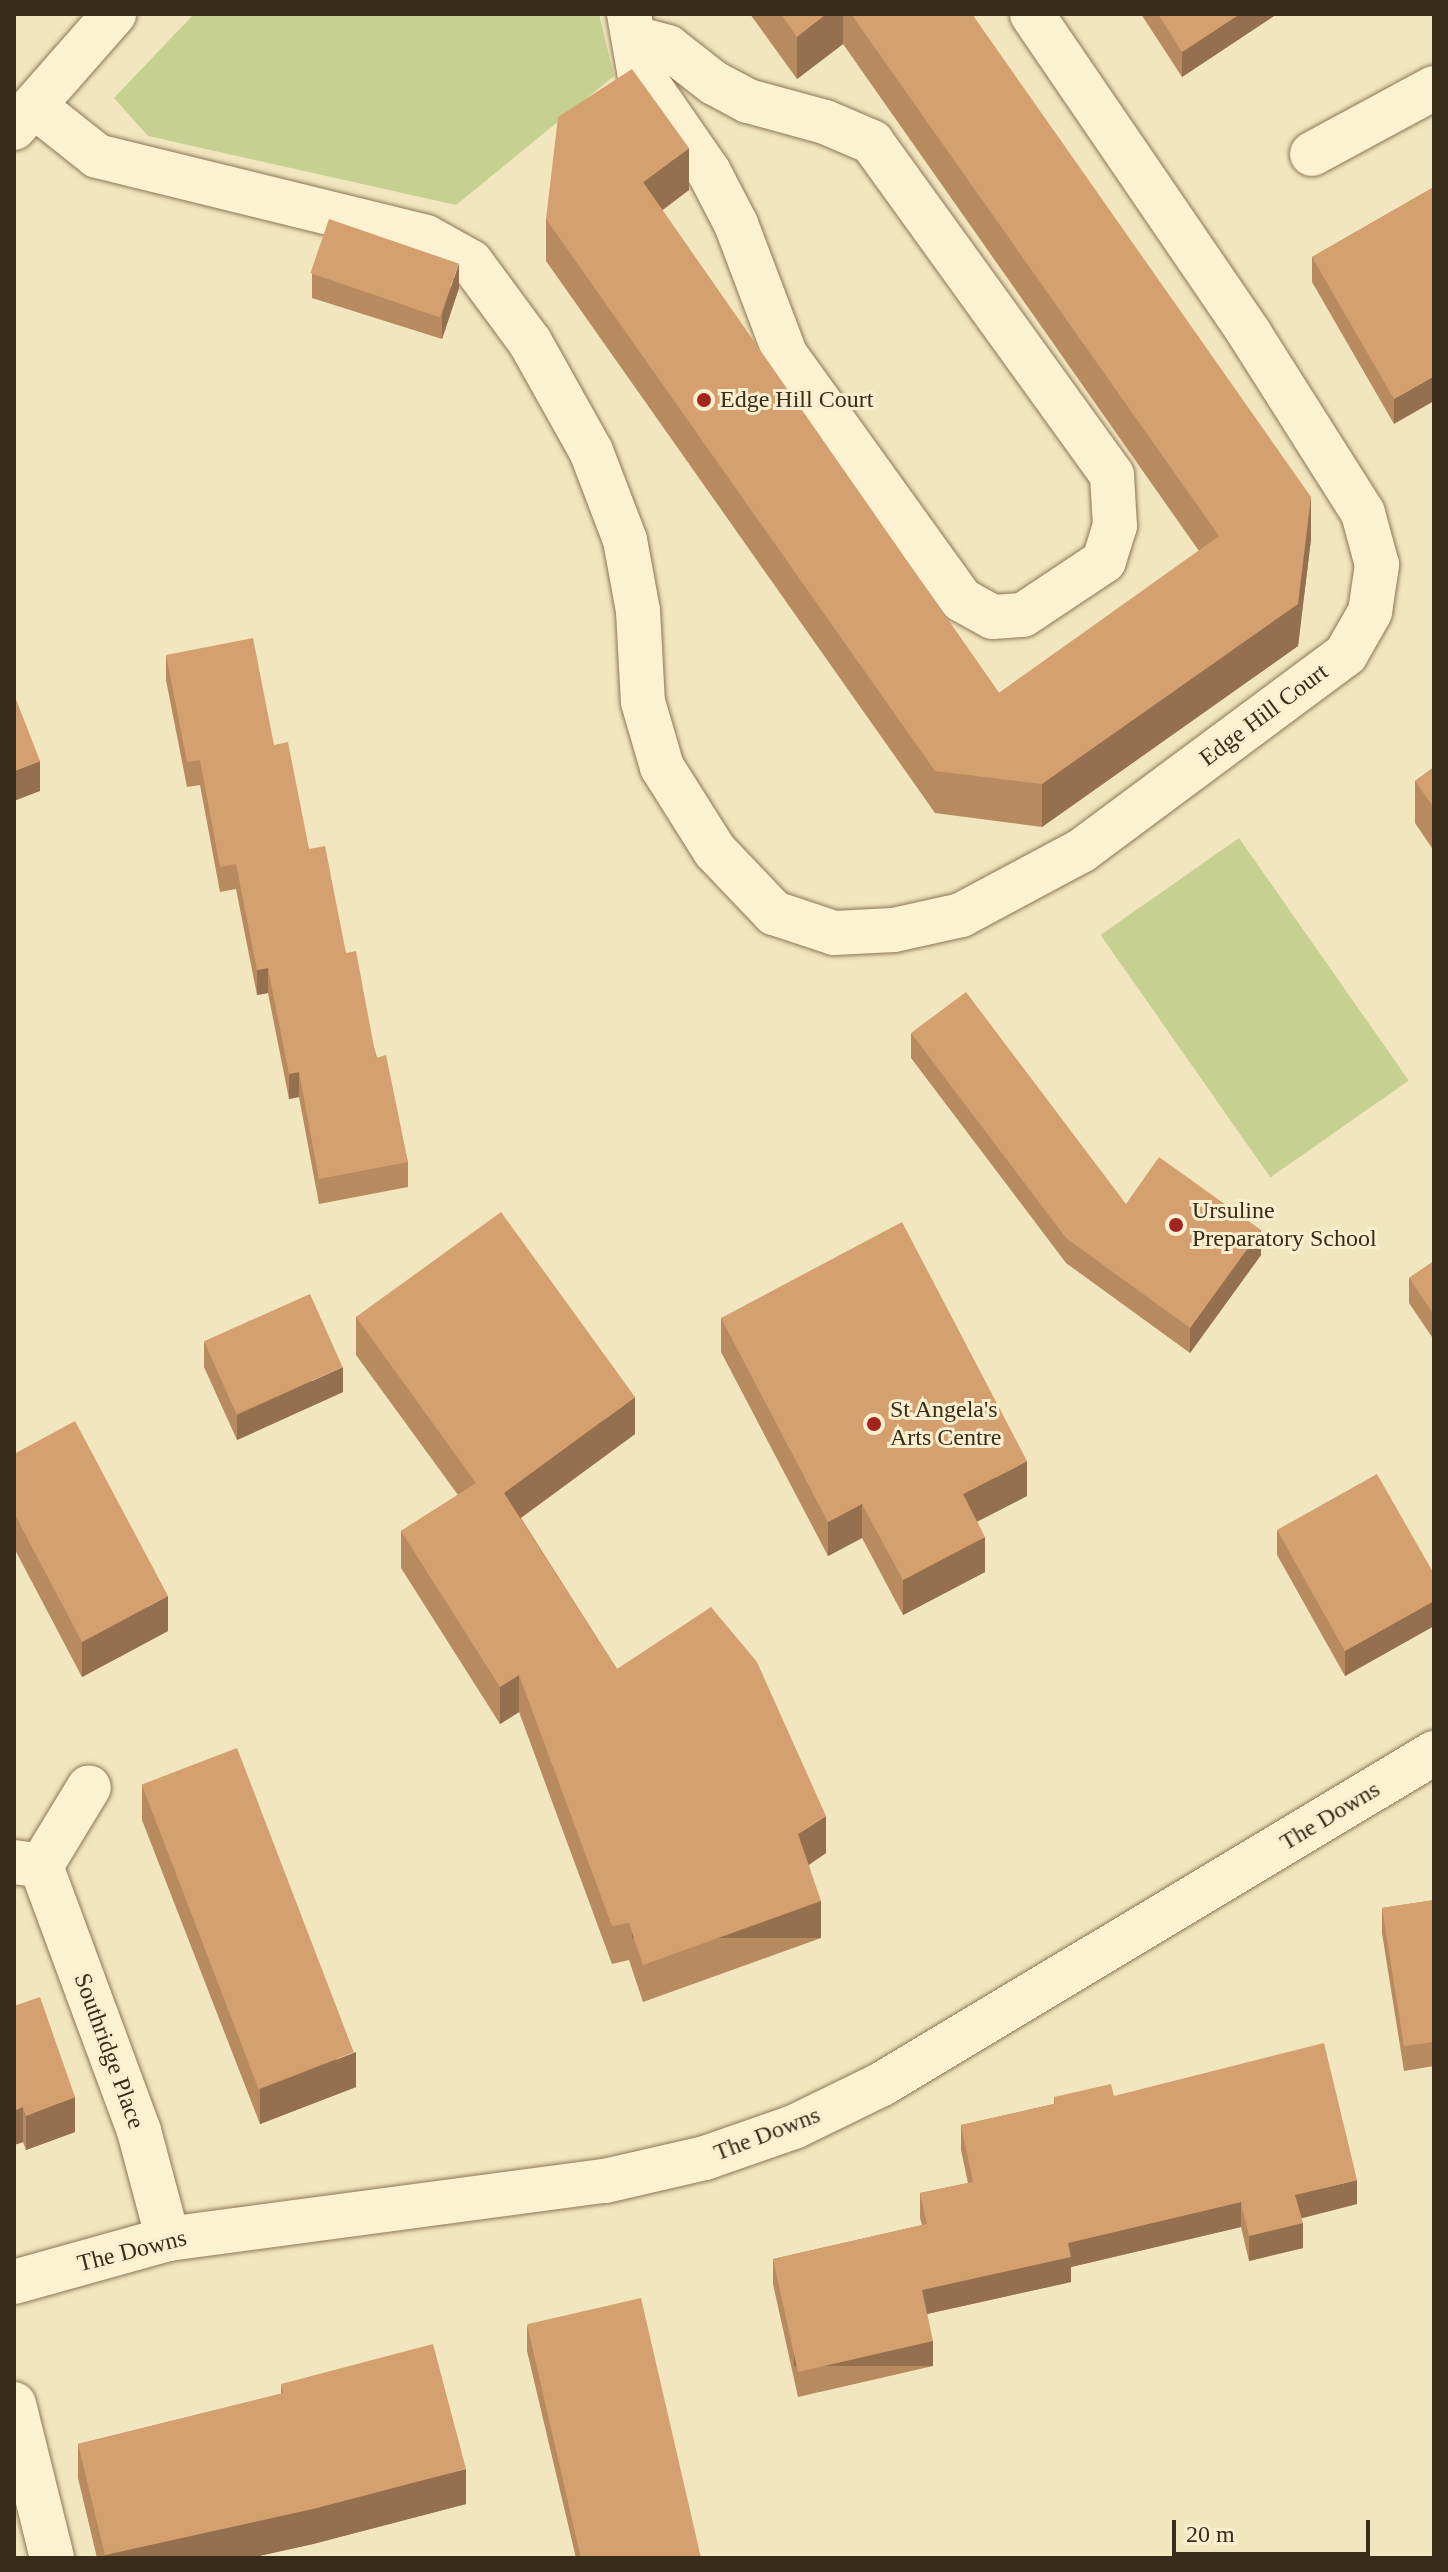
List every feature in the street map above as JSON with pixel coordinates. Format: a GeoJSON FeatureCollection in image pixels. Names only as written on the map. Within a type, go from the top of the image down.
{"type":"FeatureCollection","features":[{"type":"Feature","properties":{"kind":"street"},"geometry":{"type":"LineString","coordinates":[[24,117],[114,14]]}},
{"type":"Feature","properties":{"kind":"street","name":"Edge Hill Court"},"geometry":{"type":"LineString","coordinates":[[24,117],[97,156],[426,237],[471,262],[530,342],[591,451],[625,540],[638,611],[643,702],[662,767],[715,851],[774,913],[834,933],[894,930],[961,915],[1081,851],[1346,654],[1372,600],[1377,565],[1363,513],[1250,334],[1032,14]]}},
{"type":"Feature","properties":{"kind":"street"},"geometry":{"type":"LineString","coordinates":[[632,26],[668,47],[714,83],[748,101],[825,122],[872,142],[1112,475],[1115,526],[1104,561],[1023,615],[993,617],[962,600],[785,354],[736,224],[709,172],[639,71],[632,26]]}},
{"type":"Feature","properties":{"kind":"street"},"geometry":{"type":"LineString","coordinates":[[1312,154],[1434,88]]}},
{"type":"Feature","properties":{"kind":"street","name":"The Downs"},"geometry":{"type":"LineString","coordinates":[[14,2282],[168,2239],[605,2181],[705,2158],[794,2127],[895,2076],[1434,1753]]}},
{"type":"Feature","properties":{"kind":"street","name":"Southridge Place"},"geometry":{"type":"LineString","coordinates":[[89,1787],[28,1864],[139,2131],[168,2239]]}},
{"type":"Feature","properties":{"kind":"street"},"geometry":{"type":"LineString","coordinates":[[14,2404],[52,2558]]}},
{"type":"Feature","properties":{"kind":"green space"},"geometry":{"type":"Polygon","coordinates":[[[194,14],[599,14],[614,76],[456,205],[148,136],[114,98],[194,14]]]}},
{"type":"Feature","properties":{"kind":"green space"},"geometry":{"type":"Polygon","coordinates":[[[1239,838],[1409,1080],[1270,1177],[1101,935],[1239,838]]]}},
{"type":"Feature","properties":{"kind":"building"},"geometry":{"type":"Polygon","coordinates":[[[781,14],[826,14],[797,37],[781,14]]]}},
{"type":"Feature","properties":{"kind":"building","name":"Edge Hill Court"},"geometry":{"type":"Polygon","coordinates":[[[851,14],[972,14],[1311,497],[1298,604],[1042,784],[935,771],[546,219],[558,117],[632,69],[689,148],[643,182],[999,693],[1219,536],[851,14]]]}},
{"type":"Feature","properties":{"kind":"building"},"geometry":{"type":"Polygon","coordinates":[[[1158,14],[1240,14],[1182,52],[1158,14]]]}},
{"type":"Feature","properties":{"kind":"building"},"geometry":{"type":"Polygon","coordinates":[[[1434,187],[1434,376],[1394,399],[1312,257],[1434,187]]]}},
{"type":"Feature","properties":{"kind":"building"},"geometry":{"type":"Polygon","coordinates":[[[329,219],[459,264],[440,317],[310,273],[329,219]]]}},
{"type":"Feature","properties":{"kind":"building"},"geometry":{"type":"Polygon","coordinates":[[[253,638],[274,745],[288,742],[309,849],[325,846],[346,953],[356,951],[376,1058],[386,1055],[408,1162],[319,1179],[299,1072],[289,1074],[268,968],[257,970],[236,864],[220,867],[200,760],[187,762],[166,655],[253,638]]]}},
{"type":"Feature","properties":{"kind":"building"},"geometry":{"type":"Polygon","coordinates":[[[14,694],[40,761],[14,771],[14,694]]]}},
{"type":"Feature","properties":{"kind":"building"},"geometry":{"type":"Polygon","coordinates":[[[1434,767],[1434,808],[1415,781],[1434,767]]]}},
{"type":"Feature","properties":{"kind":"building"},"geometry":{"type":"Polygon","coordinates":[[[966,992],[1126,1204],[1159,1157],[1261,1230],[1190,1328],[1066,1238],[911,1033],[966,992]]]}},
{"type":"Feature","properties":{"kind":"building"},"geometry":{"type":"Polygon","coordinates":[[[501,1212],[635,1397],[504,1493],[617,1669],[711,1607],[757,1662],[826,1816],[798,1834],[821,1901],[643,1965],[629,1923],[612,1926],[519,1675],[500,1687],[401,1531],[476,1483],[356,1317],[501,1212]]]}},
{"type":"Feature","properties":{"kind":"building","name":"St Angela's Arts Centre"},"geometry":{"type":"Polygon","coordinates":[[[902,1222],[1027,1461],[963,1494],[985,1537],[903,1580],[862,1504],[828,1522],[721,1318],[902,1222]]]}},
{"type":"Feature","properties":{"kind":"building"},"geometry":{"type":"Polygon","coordinates":[[[1434,1261],[1434,1315],[1409,1278],[1434,1261]]]}},
{"type":"Feature","properties":{"kind":"building"},"geometry":{"type":"Polygon","coordinates":[[[310,1294],[343,1367],[237,1414],[204,1341],[310,1294]]]}},
{"type":"Feature","properties":{"kind":"building"},"geometry":{"type":"Polygon","coordinates":[[[75,1421],[168,1596],[82,1642],[14,1513],[14,1454],[75,1421]]]}},
{"type":"Feature","properties":{"kind":"building"},"geometry":{"type":"Polygon","coordinates":[[[1377,1474],[1434,1574],[1434,1601],[1345,1651],[1277,1530],[1377,1474]]]}},
{"type":"Feature","properties":{"kind":"building"},"geometry":{"type":"Polygon","coordinates":[[[237,1748],[354,2052],[259,2089],[142,1785],[237,1748]]]}},
{"type":"Feature","properties":{"kind":"building"},"geometry":{"type":"Polygon","coordinates":[[[1434,1900],[1434,2042],[1404,2046],[1382,1908],[1434,1900]]]}},
{"type":"Feature","properties":{"kind":"building"},"geometry":{"type":"Polygon","coordinates":[[[40,1997],[75,2097],[26,2116],[23,2107],[14,2111],[14,2006],[40,1997]]]}},
{"type":"Feature","properties":{"kind":"building"},"geometry":{"type":"Polygon","coordinates":[[[1324,2043],[1357,2180],[1295,2195],[1303,2223],[1249,2236],[1241,2202],[1068,2243],[1071,2257],[922,2290],[933,2341],[798,2372],[773,2259],[927,2224],[920,2193],[973,2182],[961,2125],[1055,2104],[1054,2097],[1111,2084],[1114,2096],[1324,2043]]]}},
{"type":"Feature","properties":{"kind":"building"},"geometry":{"type":"Polygon","coordinates":[[[641,2298],[701,2558],[581,2558],[527,2324],[641,2298]]]}},
{"type":"Feature","properties":{"kind":"building"},"geometry":{"type":"Polygon","coordinates":[[[433,2344],[466,2469],[313,2509],[105,2555],[78,2444],[283,2393],[281,2384],[433,2344]]]}},
{"type":"Feature","properties":{"kind":"place","name":"Edge Hill Court"},"geometry":{"type":"Point","coordinates":[704,400]}},
{"type":"Feature","properties":{"kind":"place","name":"Ursuline Preparatory School"},"geometry":{"type":"Point","coordinates":[1176,1225]}},
{"type":"Feature","properties":{"kind":"place","name":"St Angela's Arts Centre"},"geometry":{"type":"Point","coordinates":[874,1424]}}]}
